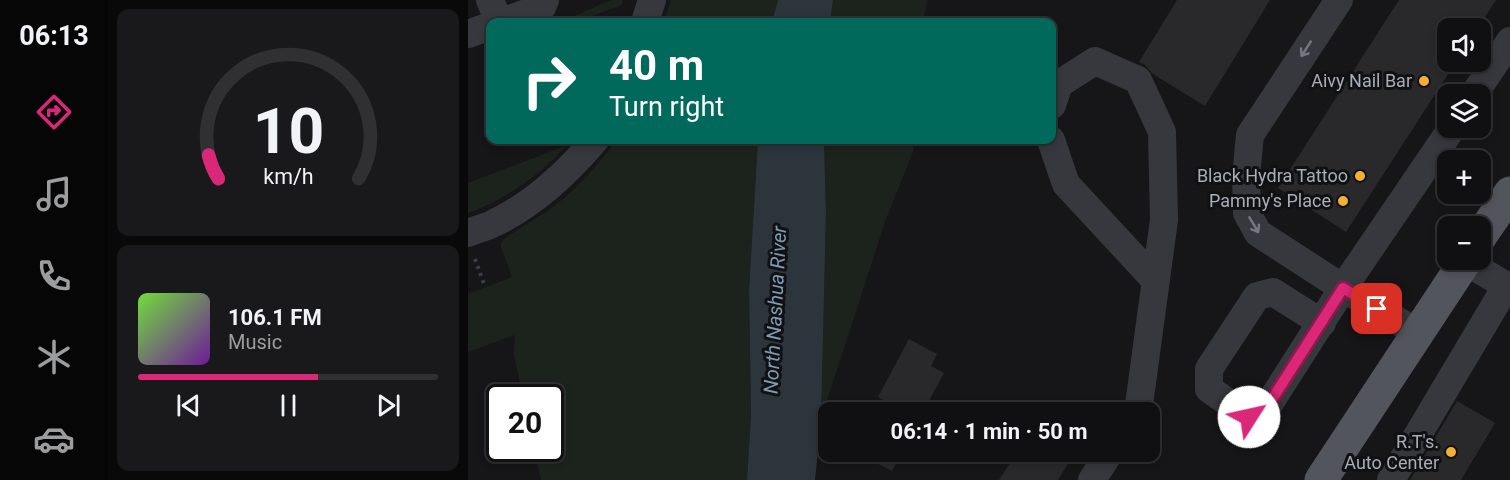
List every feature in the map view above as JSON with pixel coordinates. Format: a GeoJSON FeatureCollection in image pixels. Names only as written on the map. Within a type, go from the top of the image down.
{"type":"FeatureCollection","features":[{"type":"Feature","properties":{"kind":"main road"},"geometry":{"type":"LineString","coordinates":[[1491,221],[1510,193]]}},
{"type":"Feature","properties":{"kind":"main road"},"geometry":{"type":"LineString","coordinates":[[1322,480],[1458,270]]}},
{"type":"Feature","properties":{"kind":"street"},"geometry":{"type":"LineString","coordinates":[[490,0],[498,18]]}},
{"type":"Feature","properties":{"kind":"street"},"geometry":{"type":"LineString","coordinates":[[646,18],[652,0]]}},
{"type":"Feature","properties":{"kind":"street"},"geometry":{"type":"LineString","coordinates":[[1338,0],[1250,135],[1246,176],[1247,213],[1258,233],[1418,333]]}},
{"type":"Feature","properties":{"kind":"street"},"geometry":{"type":"LineString","coordinates":[[510,18],[549,2]]}},
{"type":"Feature","properties":{"kind":"street"},"geometry":{"type":"LineString","coordinates":[[468,34],[486,27]]}},
{"type":"Feature","properties":{"kind":"street"},"geometry":{"type":"LineString","coordinates":[[1481,84],[1510,41]]}},
{"type":"Feature","properties":{"kind":"street"},"geometry":{"type":"LineString","coordinates":[[1056,93],[1059,84],[1095,61],[1138,80],[1162,132],[1164,220],[1138,402]]}},
{"type":"Feature","properties":{"kind":"street"},"geometry":{"type":"LineString","coordinates":[[1322,323],[1343,288],[1445,138]]}},
{"type":"Feature","properties":{"kind":"street"},"geometry":{"type":"LineString","coordinates":[[470,243],[498,220],[513,212],[565,173],[591,144]]}},
{"type":"Feature","properties":{"kind":"street"},"geometry":{"type":"LineString","coordinates":[[1052,144],[1066,184],[1155,280]]}},
{"type":"Feature","properties":{"kind":"street"},"geometry":{"type":"LineString","coordinates":[[1391,480],[1508,286],[1490,270]]}},
{"type":"Feature","properties":{"kind":"street"},"geometry":{"type":"LineString","coordinates":[[1092,480],[1104,462]]}},
{"type":"Feature","properties":{"kind":"path"},"geometry":{"type":"LineString","coordinates":[[470,243],[484,284]]}},
{"type":"Feature","properties":{"kind":"shaded area"},"geometry":{"type":"Polygon","coordinates":[[[611,0],[623,0],[617,7],[586,18],[570,18],[611,0]]]}},
{"type":"Feature","properties":{"kind":"shaded area"},"geometry":{"type":"Polygon","coordinates":[[[671,0],[778,0],[773,18],[665,18],[671,0]]]}},
{"type":"Feature","properties":{"kind":"shaded area"},"geometry":{"type":"Polygon","coordinates":[[[833,0],[928,0],[923,18],[831,18],[833,0]]]}},
{"type":"Feature","properties":{"kind":"shaded area"},"geometry":{"type":"Polygon","coordinates":[[[564,144],[567,144],[537,174],[511,192],[468,213],[468,183],[565,146],[564,144]]]}},
{"type":"Feature","properties":{"kind":"shaded area"},"geometry":{"type":"Polygon","coordinates":[[[613,144],[758,144],[749,290],[751,415],[747,480],[541,480],[537,462],[564,462],[564,384],[520,384],[514,355],[515,335],[468,352],[468,294],[512,277],[501,247],[503,240],[549,210],[594,168],[613,144]]]}},
{"type":"Feature","properties":{"kind":"shaded area"},"geometry":{"type":"Polygon","coordinates":[[[824,144],[914,144],[913,152],[886,219],[827,402],[821,402],[826,214],[824,144]]]}},
{"type":"Feature","properties":{"kind":"water"},"geometry":{"type":"Polygon","coordinates":[[[778,0],[833,0],[831,18],[773,18],[778,0]]]}},
{"type":"Feature","properties":{"kind":"water","name":"North Nashua River"},"geometry":{"type":"Polygon","coordinates":[[[758,144],[824,144],[826,214],[821,402],[818,402],[818,450],[815,480],[747,480],[751,415],[749,290],[758,144]]]}},
{"type":"Feature","properties":{"kind":"building"},"geometry":{"type":"Polygon","coordinates":[[[1177,0],[1270,0],[1205,106],[1153,74],[1139,62],[1177,0]]]}},
{"type":"Feature","properties":{"kind":"building"},"geometry":{"type":"Polygon","coordinates":[[[1399,0],[1496,0],[1484,18],[1437,18],[1437,72],[1450,72],[1442,84],[1437,84],[1437,91],[1346,232],[1278,188],[1399,0]]]}},
{"type":"Feature","properties":{"kind":"building"},"geometry":{"type":"Polygon","coordinates":[[[909,339],[937,354],[931,366],[944,373],[928,402],[886,402],[878,397],[909,339]]]}},
{"type":"Feature","properties":{"kind":"building","name":"R.T's. Auto Center"},"geometry":{"type":"Polygon","coordinates":[[[1457,401],[1495,423],[1461,480],[1410,480],[1457,401]]]}},
{"type":"Feature","properties":{"kind":"building"},"geometry":{"type":"Polygon","coordinates":[[[874,462],[897,462],[892,471],[874,462]]]}},
{"type":"Feature","properties":{"kind":"building"},"geometry":{"type":"Polygon","coordinates":[[[1011,462],[1069,462],[1058,480],[999,480],[1011,462]]]}},
{"type":"Feature","properties":{"kind":"place","name":"Aivy Nail Bar"},"geometry":{"type":"Point","coordinates":[1424,81]}},
{"type":"Feature","properties":{"kind":"place","name":"Black Hydra Tattoo"},"geometry":{"type":"Point","coordinates":[1360,176]}},
{"type":"Feature","properties":{"kind":"place","name":"Pammy's Place"},"geometry":{"type":"Point","coordinates":[1343,201]}},
{"type":"Feature","properties":{"kind":"place","name":"R.T's. Auto Center"},"geometry":{"type":"Point","coordinates":[1451,452]}},
{"type":"Feature","properties":{"kind":"route"},"geometry":{"type":"LineString","coordinates":[[1249,417],[1264,412],[1343,288],[1377,309]]}}]}
